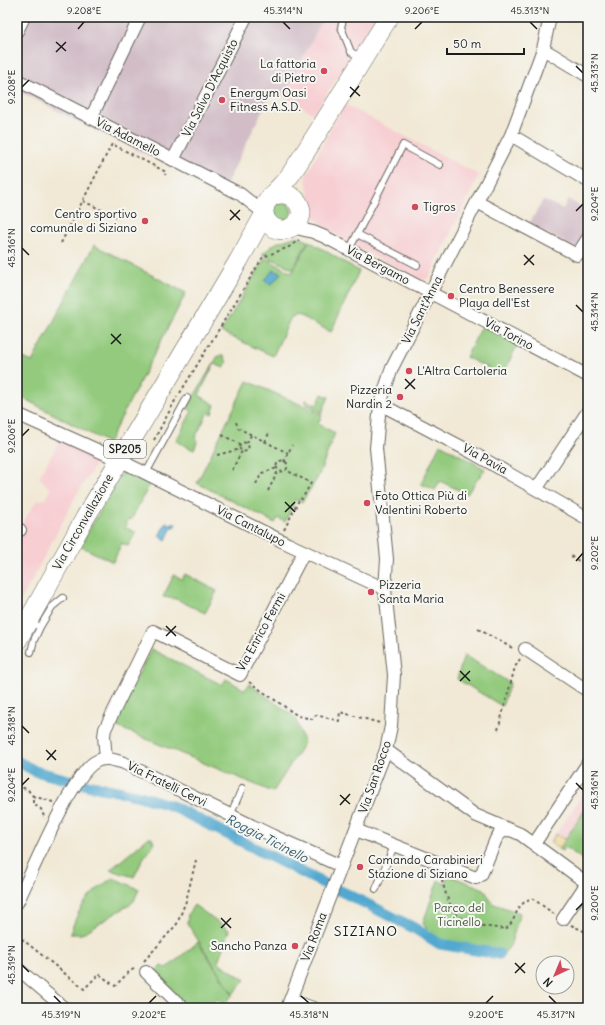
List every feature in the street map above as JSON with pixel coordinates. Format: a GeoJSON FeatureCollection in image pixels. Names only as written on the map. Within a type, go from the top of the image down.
{"type":"FeatureCollection","features":[{"type":"Feature","properties":{"kind":"main road","name":"SP205"},"geometry":{"type":"LineString","coordinates":[[239,260],[268,205],[306,152],[388,17]]}},
{"type":"Feature","properties":{"kind":"main road","name":"SP205"},"geometry":{"type":"LineString","coordinates":[[239,260],[258,244],[292,232],[299,220],[299,183],[306,152]]}},
{"type":"Feature","properties":{"kind":"main road"},"geometry":{"type":"LineString","coordinates":[[292,232],[271,227],[268,205],[286,194],[291,195],[300,207]]}},
{"type":"Feature","properties":{"kind":"main road","name":"Via Circonvallazione"},"geometry":{"type":"LineString","coordinates":[[24,647],[34,624],[119,460],[239,260]]}},
{"type":"Feature","properties":{"kind":"street"},"geometry":{"type":"LineString","coordinates":[[17,31],[24,17]]}},
{"type":"Feature","properties":{"kind":"street"},"geometry":{"type":"LineString","coordinates":[[91,118],[140,17]]}},
{"type":"Feature","properties":{"kind":"street","name":"Via Salvo D'Acquisto"},"geometry":{"type":"LineString","coordinates":[[173,160],[246,17]]}},
{"type":"Feature","properties":{"kind":"street","name":"Via Sant'Anna"},"geometry":{"type":"LineString","coordinates":[[385,589],[387,559],[376,448],[380,404],[392,368],[511,135],[543,49],[550,17]]}},
{"type":"Feature","properties":{"kind":"street"},"geometry":{"type":"LineString","coordinates":[[543,49],[588,76]]}},
{"type":"Feature","properties":{"kind":"street","name":"Via Adamello"},"geometry":{"type":"LineString","coordinates":[[17,80],[240,194]]}},
{"type":"Feature","properties":{"kind":"street"},"geometry":{"type":"LineString","coordinates":[[511,135],[588,181]]}},
{"type":"Feature","properties":{"kind":"street"},"geometry":{"type":"LineString","coordinates":[[240,194],[268,205]]}},
{"type":"Feature","properties":{"kind":"street"},"geometry":{"type":"LineString","coordinates":[[240,194],[268,205]]}},
{"type":"Feature","properties":{"kind":"street"},"geometry":{"type":"LineString","coordinates":[[477,202],[577,255],[588,238]]}},
{"type":"Feature","properties":{"kind":"street","name":"Via Bergamo"},"geometry":{"type":"LineString","coordinates":[[300,207],[325,237]]}},
{"type":"Feature","properties":{"kind":"street","name":"Via Bergamo"},"geometry":{"type":"LineString","coordinates":[[292,232],[313,232],[325,237],[431,292]]}},
{"type":"Feature","properties":{"kind":"street","name":"Via Torino"},"geometry":{"type":"LineString","coordinates":[[431,292],[588,376]]}},
{"type":"Feature","properties":{"kind":"street","name":"Via Pavia"},"geometry":{"type":"LineString","coordinates":[[380,404],[537,488],[588,519]]}},
{"type":"Feature","properties":{"kind":"street"},"geometry":{"type":"LineString","coordinates":[[537,488],[588,411]]}},
{"type":"Feature","properties":{"kind":"street","name":"Via Cantalupo"},"geometry":{"type":"LineString","coordinates":[[17,414],[119,460],[279,540],[385,589]]}},
{"type":"Feature","properties":{"kind":"street","name":"Via Enrico Fermi"},"geometry":{"type":"LineString","coordinates":[[106,758],[104,736],[105,729],[153,631],[240,675],[304,552]]}},
{"type":"Feature","properties":{"kind":"street","name":"Via San Rocco"},"geometry":{"type":"LineString","coordinates":[[341,866],[386,750],[391,726],[394,675],[385,589]]}},
{"type":"Feature","properties":{"kind":"street"},"geometry":{"type":"LineString","coordinates":[[525,649],[588,691]]}},
{"type":"Feature","properties":{"kind":"street"},"geometry":{"type":"LineString","coordinates":[[386,750],[475,815],[520,834],[588,884],[563,919]]}},
{"type":"Feature","properties":{"kind":"street"},"geometry":{"type":"LineString","coordinates":[[17,903],[78,779],[94,762],[106,758]]}},
{"type":"Feature","properties":{"kind":"street","name":"Via Fratelli Cervi"},"geometry":{"type":"LineString","coordinates":[[106,758],[124,763],[230,816],[341,866]]}},
{"type":"Feature","properties":{"kind":"street"},"geometry":{"type":"LineString","coordinates":[[534,844],[588,763]]}},
{"type":"Feature","properties":{"kind":"street"},"geometry":{"type":"LineString","coordinates":[[356,830],[476,878],[481,875],[497,836],[508,830]]}},
{"type":"Feature","properties":{"kind":"street","name":"Via Roma"},"geometry":{"type":"LineString","coordinates":[[288,1004],[327,906],[341,866]]}},
{"type":"Feature","properties":{"kind":"street"},"geometry":{"type":"LineString","coordinates":[[143,967],[183,1008]]}},
{"type":"Feature","properties":{"kind":"street"},"geometry":{"type":"LineString","coordinates":[[17,968],[64,1008]]}},
{"type":"Feature","properties":{"kind":"street"},"geometry":{"type":"LineString","coordinates":[[288,1004],[313,1008]]}},
{"type":"Feature","properties":{"kind":"lane"},"geometry":{"type":"LineString","coordinates":[[344,17],[341,27],[351,52],[363,59]]}},
{"type":"Feature","properties":{"kind":"lane"},"geometry":{"type":"LineString","coordinates":[[349,250],[403,146],[440,164]]}},
{"type":"Feature","properties":{"kind":"lane"},"geometry":{"type":"LineString","coordinates":[[357,234],[417,265]]}},
{"type":"Feature","properties":{"kind":"lane"},"geometry":{"type":"LineString","coordinates":[[146,473],[187,398]]}},
{"type":"Feature","properties":{"kind":"lane"},"geometry":{"type":"LineString","coordinates":[[34,624],[63,598]]}},
{"type":"Feature","properties":{"kind":"lane"},"geometry":{"type":"LineString","coordinates":[[230,816],[242,788]]}},
{"type":"Feature","properties":{"kind":"lane"},"geometry":{"type":"LineString","coordinates":[[376,889],[394,846]]}},
{"type":"Feature","properties":{"kind":"path"},"geometry":{"type":"LineString","coordinates":[[61,244],[112,144],[166,172],[165,175]]}},
{"type":"Feature","properties":{"kind":"path"},"geometry":{"type":"LineString","coordinates":[[83,201],[116,217]]}},
{"type":"Feature","properties":{"kind":"path"},"geometry":{"type":"LineString","coordinates":[[151,444],[173,404],[263,257],[289,247],[292,232]]}},
{"type":"Feature","properties":{"kind":"path"},"geometry":{"type":"LineString","coordinates":[[236,422],[238,428],[288,453]]}},
{"type":"Feature","properties":{"kind":"path"},"geometry":{"type":"LineString","coordinates":[[265,442],[269,433]]}},
{"type":"Feature","properties":{"kind":"path"},"geometry":{"type":"LineString","coordinates":[[222,434],[240,444],[243,442],[247,443]]}},
{"type":"Feature","properties":{"kind":"path"},"geometry":{"type":"LineString","coordinates":[[218,455],[248,450],[247,443],[251,435]]}},
{"type":"Feature","properties":{"kind":"path"},"geometry":{"type":"LineString","coordinates":[[232,470],[241,450],[240,444]]}},
{"type":"Feature","properties":{"kind":"path"},"geometry":{"type":"LineString","coordinates":[[284,462],[292,445]]}},
{"type":"Feature","properties":{"kind":"path"},"geometry":{"type":"LineString","coordinates":[[256,484],[262,473],[276,468],[278,463],[284,462]]}},
{"type":"Feature","properties":{"kind":"path"},"geometry":{"type":"LineString","coordinates":[[284,462],[287,464],[286,470]]}},
{"type":"Feature","properties":{"kind":"path"},"geometry":{"type":"LineString","coordinates":[[278,471],[282,472],[286,470],[311,483],[302,499],[300,498],[279,540]]}},
{"type":"Feature","properties":{"kind":"path"},"geometry":{"type":"LineString","coordinates":[[268,490],[278,471]]}},
{"type":"Feature","properties":{"kind":"path"},"geometry":{"type":"LineString","coordinates":[[571,556],[588,567]]}},
{"type":"Feature","properties":{"kind":"path"},"geometry":{"type":"LineString","coordinates":[[478,629],[513,650],[525,649]]}},
{"type":"Feature","properties":{"kind":"path"},"geometry":{"type":"LineString","coordinates":[[498,730],[516,667]]}},
{"type":"Feature","properties":{"kind":"path"},"geometry":{"type":"LineString","coordinates":[[240,675],[298,716],[312,718],[316,715],[338,721],[340,712],[391,726]]}},
{"type":"Feature","properties":{"kind":"path"},"geometry":{"type":"LineString","coordinates":[[17,786],[28,790],[33,796],[33,804],[41,809]]}},
{"type":"Feature","properties":{"kind":"path"},"geometry":{"type":"LineString","coordinates":[[33,796],[44,798],[52,802],[66,802]]}},
{"type":"Feature","properties":{"kind":"path"},"geometry":{"type":"LineString","coordinates":[[17,935],[84,989],[99,974],[115,986],[130,971],[143,967],[177,924],[186,901],[196,860]]}},
{"type":"Feature","properties":{"kind":"path"},"geometry":{"type":"LineString","coordinates":[[442,880],[449,904],[456,914],[472,925],[506,929],[512,923],[518,907],[532,898],[576,928],[588,933]]}},
{"type":"Feature","properties":{"kind":"shaded area"},"geometry":{"type":"Polygon","coordinates":[[[17,17],[324,17],[283,97],[272,91],[223,191],[86,126],[17,90],[17,17]]]}},
{"type":"Feature","properties":{"kind":"shaded area"},"geometry":{"type":"Polygon","coordinates":[[[324,17],[375,17],[314,114],[283,97],[324,17]]]}},
{"type":"Feature","properties":{"kind":"shaded area"},"geometry":{"type":"Polygon","coordinates":[[[344,104],[479,175],[429,277],[423,281],[353,245],[324,227],[311,213],[306,176],[344,104]]]}},
{"type":"Feature","properties":{"kind":"shaded area"},"geometry":{"type":"Polygon","coordinates":[[[568,199],[588,211],[588,231],[577,249],[529,224],[543,200],[563,209],[568,199]]]}},
{"type":"Feature","properties":{"kind":"shaded area"},"geometry":{"type":"Polygon","coordinates":[[[66,438],[102,454],[77,494],[17,608],[17,583],[19,579],[17,578],[17,532],[36,501],[45,499],[50,489],[39,477],[60,440],[66,438]]]}},
{"type":"Feature","properties":{"kind":"shaded area"},"geometry":{"type":"Polygon","coordinates":[[[588,787],[588,863],[565,847],[562,851],[550,842],[588,787]]]}},
{"type":"Feature","properties":{"kind":"green space"},"geometry":{"type":"Polygon","coordinates":[[[288,203],[292,211],[290,216],[284,220],[276,220],[271,208],[273,204],[288,203]]]}},
{"type":"Feature","properties":{"kind":"green space"},"geometry":{"type":"Polygon","coordinates":[[[297,236],[308,241],[293,269],[262,254],[276,243],[297,236]]]}},
{"type":"Feature","properties":{"kind":"green space"},"geometry":{"type":"Polygon","coordinates":[[[309,241],[359,271],[331,332],[298,315],[291,317],[273,356],[221,332],[265,258],[292,273],[309,241]]]}},
{"type":"Feature","properties":{"kind":"green space"},"geometry":{"type":"Polygon","coordinates":[[[94,245],[186,293],[108,443],[17,395],[17,355],[32,362],[94,245]]]}},
{"type":"Feature","properties":{"kind":"green space"},"geometry":{"type":"Polygon","coordinates":[[[482,326],[518,344],[502,375],[466,357],[482,326]]]}},
{"type":"Feature","properties":{"kind":"green space"},"geometry":{"type":"Polygon","coordinates":[[[218,356],[223,356],[227,362],[224,368],[214,364],[199,395],[215,405],[212,414],[208,412],[195,438],[198,440],[194,450],[176,441],[192,411],[187,408],[218,356]]]}},
{"type":"Feature","properties":{"kind":"green space"},"geometry":{"type":"Polygon","coordinates":[[[247,381],[322,414],[318,424],[335,433],[318,477],[302,502],[296,499],[285,522],[278,518],[275,523],[197,483],[247,381]]]}},
{"type":"Feature","properties":{"kind":"green space"},"geometry":{"type":"Polygon","coordinates":[[[322,394],[329,397],[322,412],[305,404],[306,400],[317,405],[322,394]]]}},
{"type":"Feature","properties":{"kind":"green space"},"geometry":{"type":"Polygon","coordinates":[[[440,444],[485,469],[467,494],[440,481],[435,490],[421,484],[440,444]]]}},
{"type":"Feature","properties":{"kind":"green space"},"geometry":{"type":"Polygon","coordinates":[[[123,471],[131,471],[152,480],[131,520],[129,519],[125,527],[136,533],[128,546],[122,543],[113,562],[80,546],[123,471]]]}},
{"type":"Feature","properties":{"kind":"green space"},"geometry":{"type":"Polygon","coordinates":[[[185,574],[217,591],[205,613],[176,599],[163,597],[174,575],[182,579],[185,574]]]}},
{"type":"Feature","properties":{"kind":"green space"},"geometry":{"type":"Polygon","coordinates":[[[151,649],[222,685],[226,679],[245,690],[249,684],[295,717],[304,743],[273,792],[113,725],[151,649]]]}},
{"type":"Feature","properties":{"kind":"green space"},"geometry":{"type":"Polygon","coordinates":[[[464,655],[510,683],[502,706],[457,679],[464,655]]]}},
{"type":"Feature","properties":{"kind":"green space"},"geometry":{"type":"Polygon","coordinates":[[[588,805],[588,863],[565,847],[562,851],[559,849],[588,805]]]}},
{"type":"Feature","properties":{"kind":"green space"},"geometry":{"type":"Polygon","coordinates":[[[148,838],[152,838],[154,844],[144,857],[134,877],[110,870],[148,838]]]}},
{"type":"Feature","properties":{"kind":"green space","name":"Parco del Ticinello"},"geometry":{"type":"Polygon","coordinates":[[[448,875],[484,889],[494,904],[520,913],[510,946],[505,952],[470,949],[448,944],[438,939],[423,923],[438,880],[445,884],[448,875]]]}},
{"type":"Feature","properties":{"kind":"green space"},"geometry":{"type":"Polygon","coordinates":[[[113,878],[139,889],[134,901],[82,934],[70,934],[81,908],[97,890],[113,878]]]}},
{"type":"Feature","properties":{"kind":"green space"},"geometry":{"type":"Polygon","coordinates":[[[194,905],[229,930],[218,962],[245,980],[233,994],[187,923],[188,914],[194,905]]]}},
{"type":"Feature","properties":{"kind":"green space"},"geometry":{"type":"Polygon","coordinates":[[[198,942],[233,995],[223,1005],[217,999],[208,1008],[184,1008],[156,971],[161,966],[167,968],[198,942]]]}},
{"type":"Feature","properties":{"kind":"sand"},"geometry":{"type":"Polygon","coordinates":[[[556,834],[565,840],[559,849],[550,842],[556,834]]]}},
{"type":"Feature","properties":{"kind":"water"},"geometry":{"type":"Polygon","coordinates":[[[273,270],[281,273],[272,284],[267,283],[265,280],[273,270]]]}},
{"type":"Feature","properties":{"kind":"water"},"geometry":{"type":"Polygon","coordinates":[[[166,522],[172,525],[173,523],[176,524],[172,527],[166,540],[159,536],[166,522]]]}},
{"type":"Feature","properties":{"kind":"waterway","name":"Roggia Ticinello"},"geometry":{"type":"LineString","coordinates":[[17,761],[35,771],[87,785],[137,795],[172,806],[414,928],[440,944],[499,954]]}},
{"type":"Feature","properties":{"kind":"place","name":"La fattoria di Pietro"},"geometry":{"type":"Point","coordinates":[324,71]}},
{"type":"Feature","properties":{"kind":"place","name":"Energym Oasi Fitness A.S.D."},"geometry":{"type":"Point","coordinates":[222,100]}},
{"type":"Feature","properties":{"kind":"place","name":"Tigros"},"geometry":{"type":"Point","coordinates":[415,207]}},
{"type":"Feature","properties":{"kind":"place","name":"Centro sportivo comunale di Siziano"},"geometry":{"type":"Point","coordinates":[145,221]}},
{"type":"Feature","properties":{"kind":"place","name":"Centro Benessere Playa dell'Est"},"geometry":{"type":"Point","coordinates":[451,296]}},
{"type":"Feature","properties":{"kind":"place","name":"L'Altra Cartoleria"},"geometry":{"type":"Point","coordinates":[409,371]}},
{"type":"Feature","properties":{"kind":"place","name":"Pizzeria Nardin 2"},"geometry":{"type":"Point","coordinates":[400,397]}},
{"type":"Feature","properties":{"kind":"place","name":"Foto Ottica Più di Valentini Roberto"},"geometry":{"type":"Point","coordinates":[367,503]}},
{"type":"Feature","properties":{"kind":"place","name":"Pizzeria Santa Maria"},"geometry":{"type":"Point","coordinates":[371,592]}},
{"type":"Feature","properties":{"kind":"place","name":"Comando Carabinieri Stazione di Siziano"},"geometry":{"type":"Point","coordinates":[360,867]}},
{"type":"Feature","properties":{"kind":"place","name":"Sancho Panza"},"geometry":{"type":"Point","coordinates":[295,946]}},
{"type":"Feature","properties":{"kind":"district","name":"SIZIANO"},"geometry":{"type":"Point","coordinates":[366,931]}}]}
